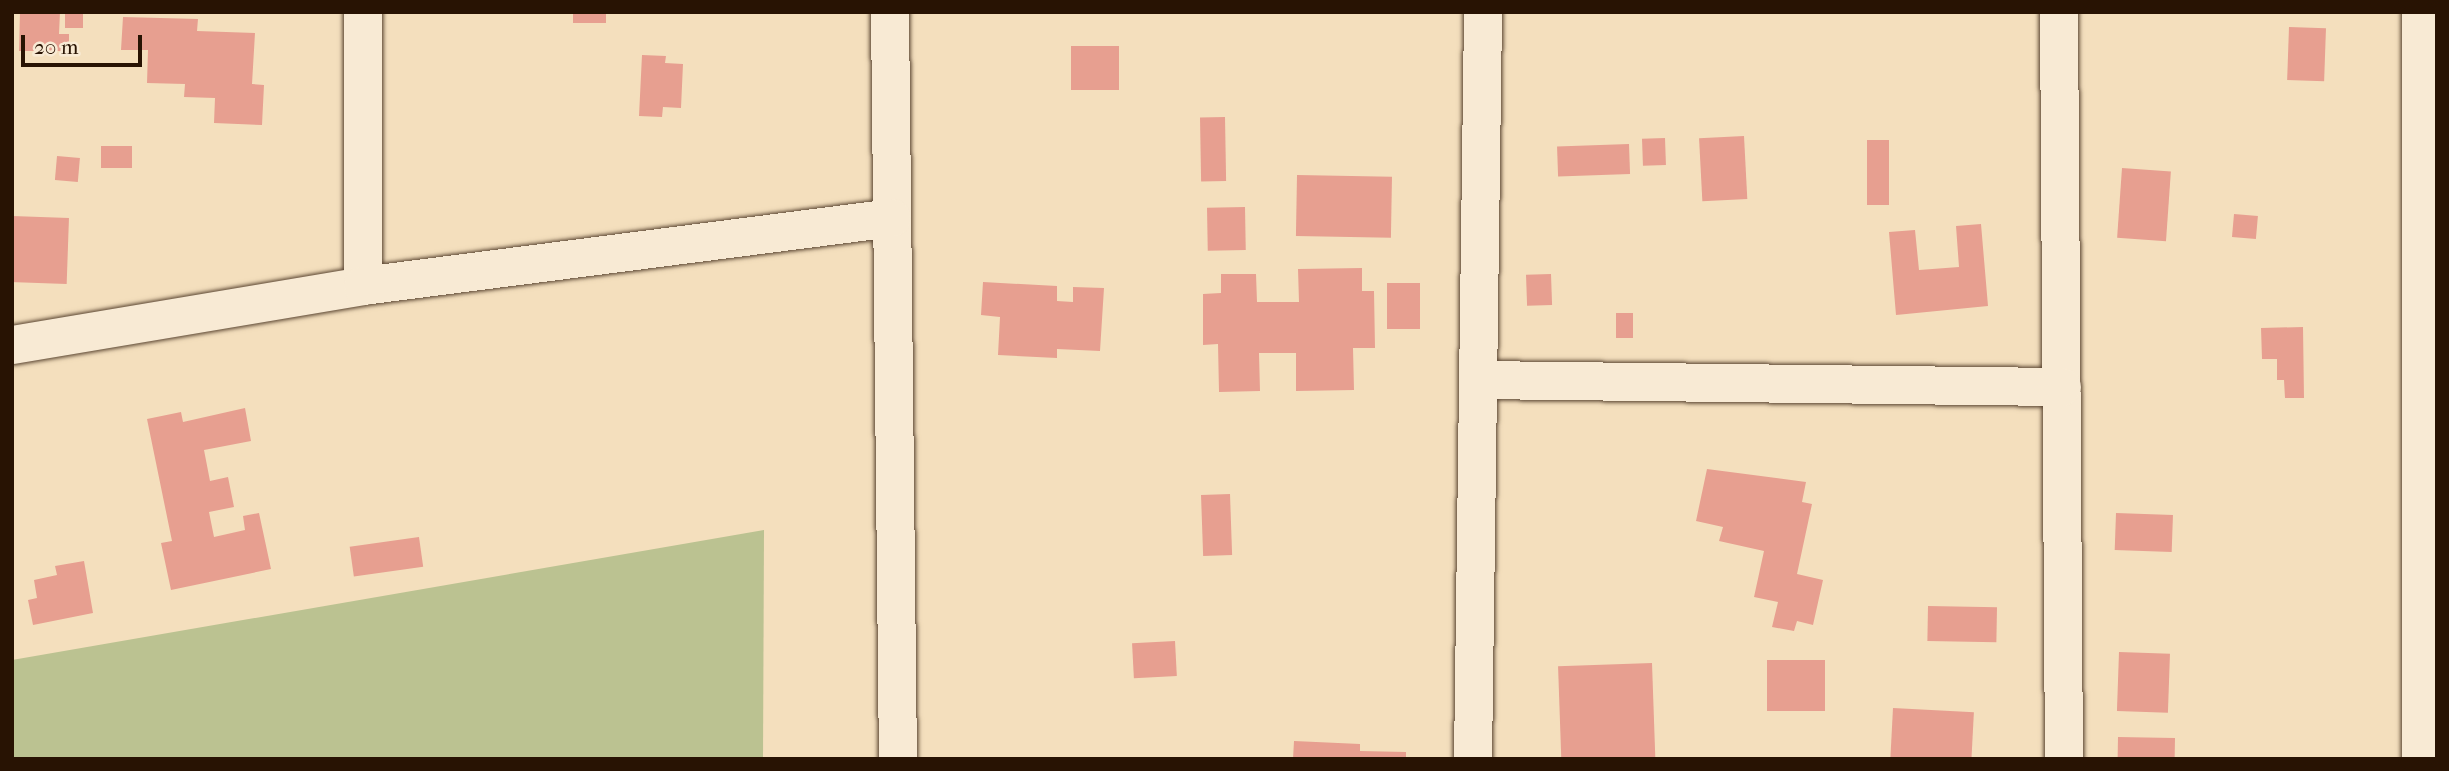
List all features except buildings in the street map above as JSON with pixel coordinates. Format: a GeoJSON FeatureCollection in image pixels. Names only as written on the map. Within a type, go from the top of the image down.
{"type":"FeatureCollection","features":[{"type":"Feature","properties":{"kind":"street"},"geometry":{"type":"LineString","coordinates":[[363,12],[363,286]]}},
{"type":"Feature","properties":{"kind":"street"},"geometry":{"type":"LineString","coordinates":[[890,12],[898,759]]}},
{"type":"Feature","properties":{"kind":"street"},"geometry":{"type":"LineString","coordinates":[[1473,759],[1483,12]]}},
{"type":"Feature","properties":{"kind":"street"},"geometry":{"type":"LineString","coordinates":[[2059,12],[2064,759]]}},
{"type":"Feature","properties":{"kind":"street"},"geometry":{"type":"LineString","coordinates":[[2421,12],[2429,589],[2421,759]]}},
{"type":"Feature","properties":{"kind":"street"},"geometry":{"type":"LineString","coordinates":[[12,345],[363,286],[892,218]]}},
{"type":"Feature","properties":{"kind":"street"},"geometry":{"type":"LineString","coordinates":[[1478,380],[2062,387]]}},
{"type":"Feature","properties":{"kind":"green space"},"geometry":{"type":"Polygon","coordinates":[[[764,530],[763,759],[12,759],[12,660],[764,530]]]}}]}
